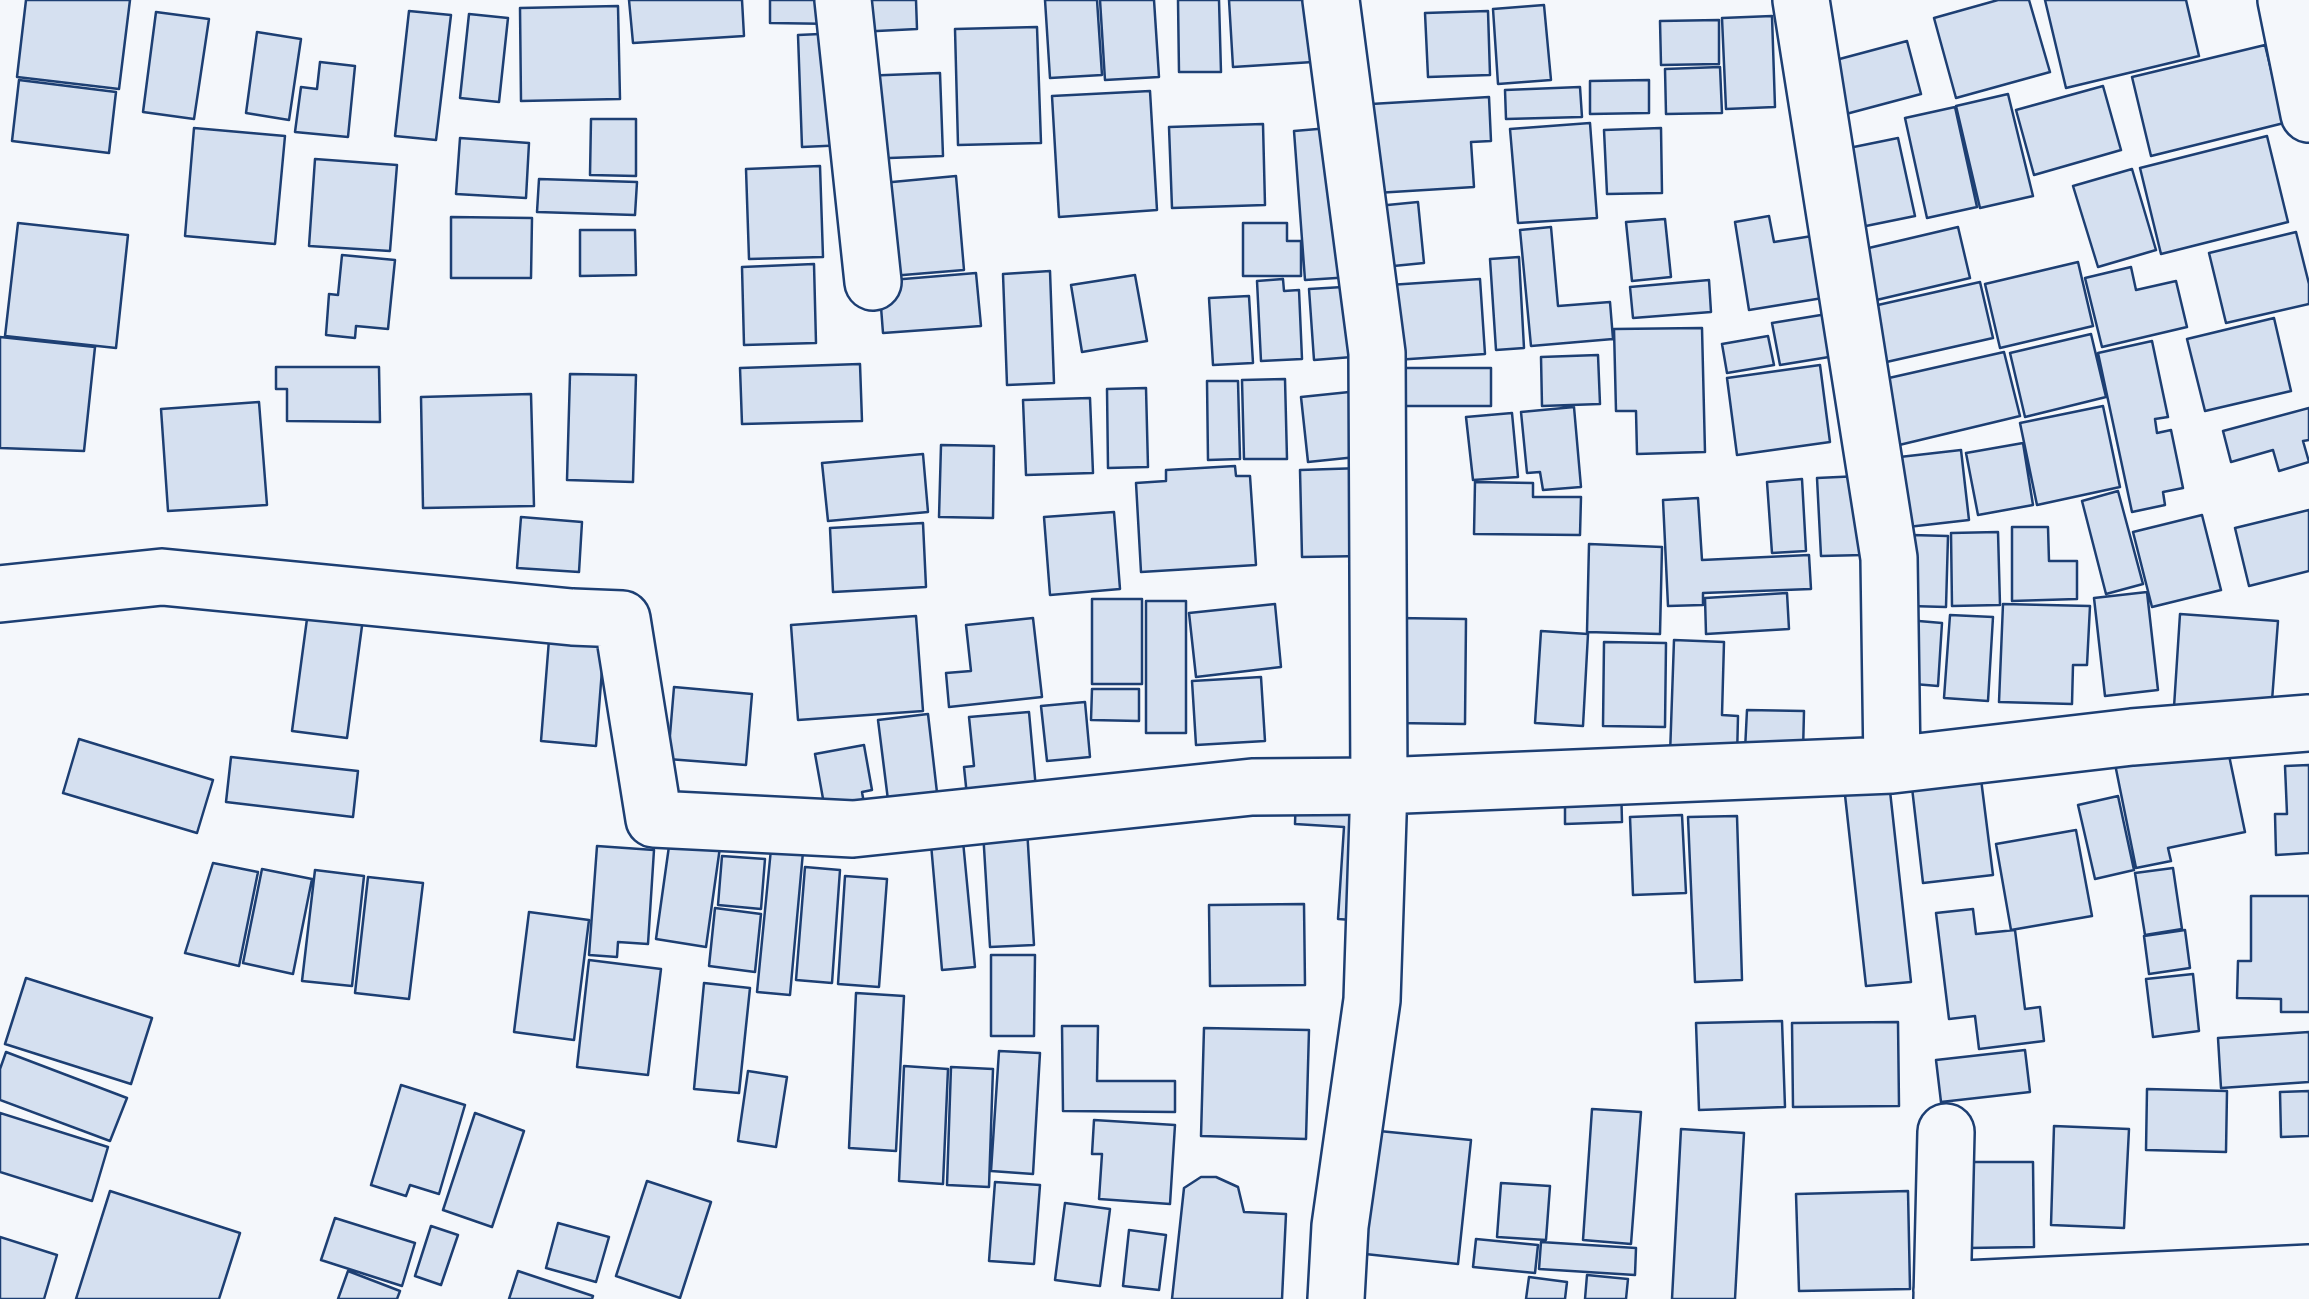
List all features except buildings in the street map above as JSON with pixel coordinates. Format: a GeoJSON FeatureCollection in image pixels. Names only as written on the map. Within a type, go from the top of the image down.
{"type":"FeatureCollection","features":[{"type":"Feature","properties":{"kind":"street"},"geometry":{"type":"LineString","coordinates":[[843,0],[873,282]]}},
{"type":"Feature","properties":{"kind":"street"},"geometry":{"type":"LineString","coordinates":[[1332,0],[1377,353],[1378,786],[1372,1000],[1340,1226],[1336,1299]]}},
{"type":"Feature","properties":{"kind":"street"},"geometry":{"type":"LineString","coordinates":[[1801,0],[1889,558],[1892,765]]}},
{"type":"Feature","properties":{"kind":"street"},"geometry":{"type":"LineString","coordinates":[[2286,0],[2309,114]]}},
{"type":"Feature","properties":{"kind":"street"},"geometry":{"type":"LineString","coordinates":[[0,594],[162,577],[552,616],[622,619],[654,819],[854,830],[1252,787],[1378,786],[1892,765],[2309,723]]}},
{"type":"Feature","properties":{"kind":"street"},"geometry":{"type":"LineString","coordinates":[[1946,1132],[1942,1295],[2309,1273]]}}]}
